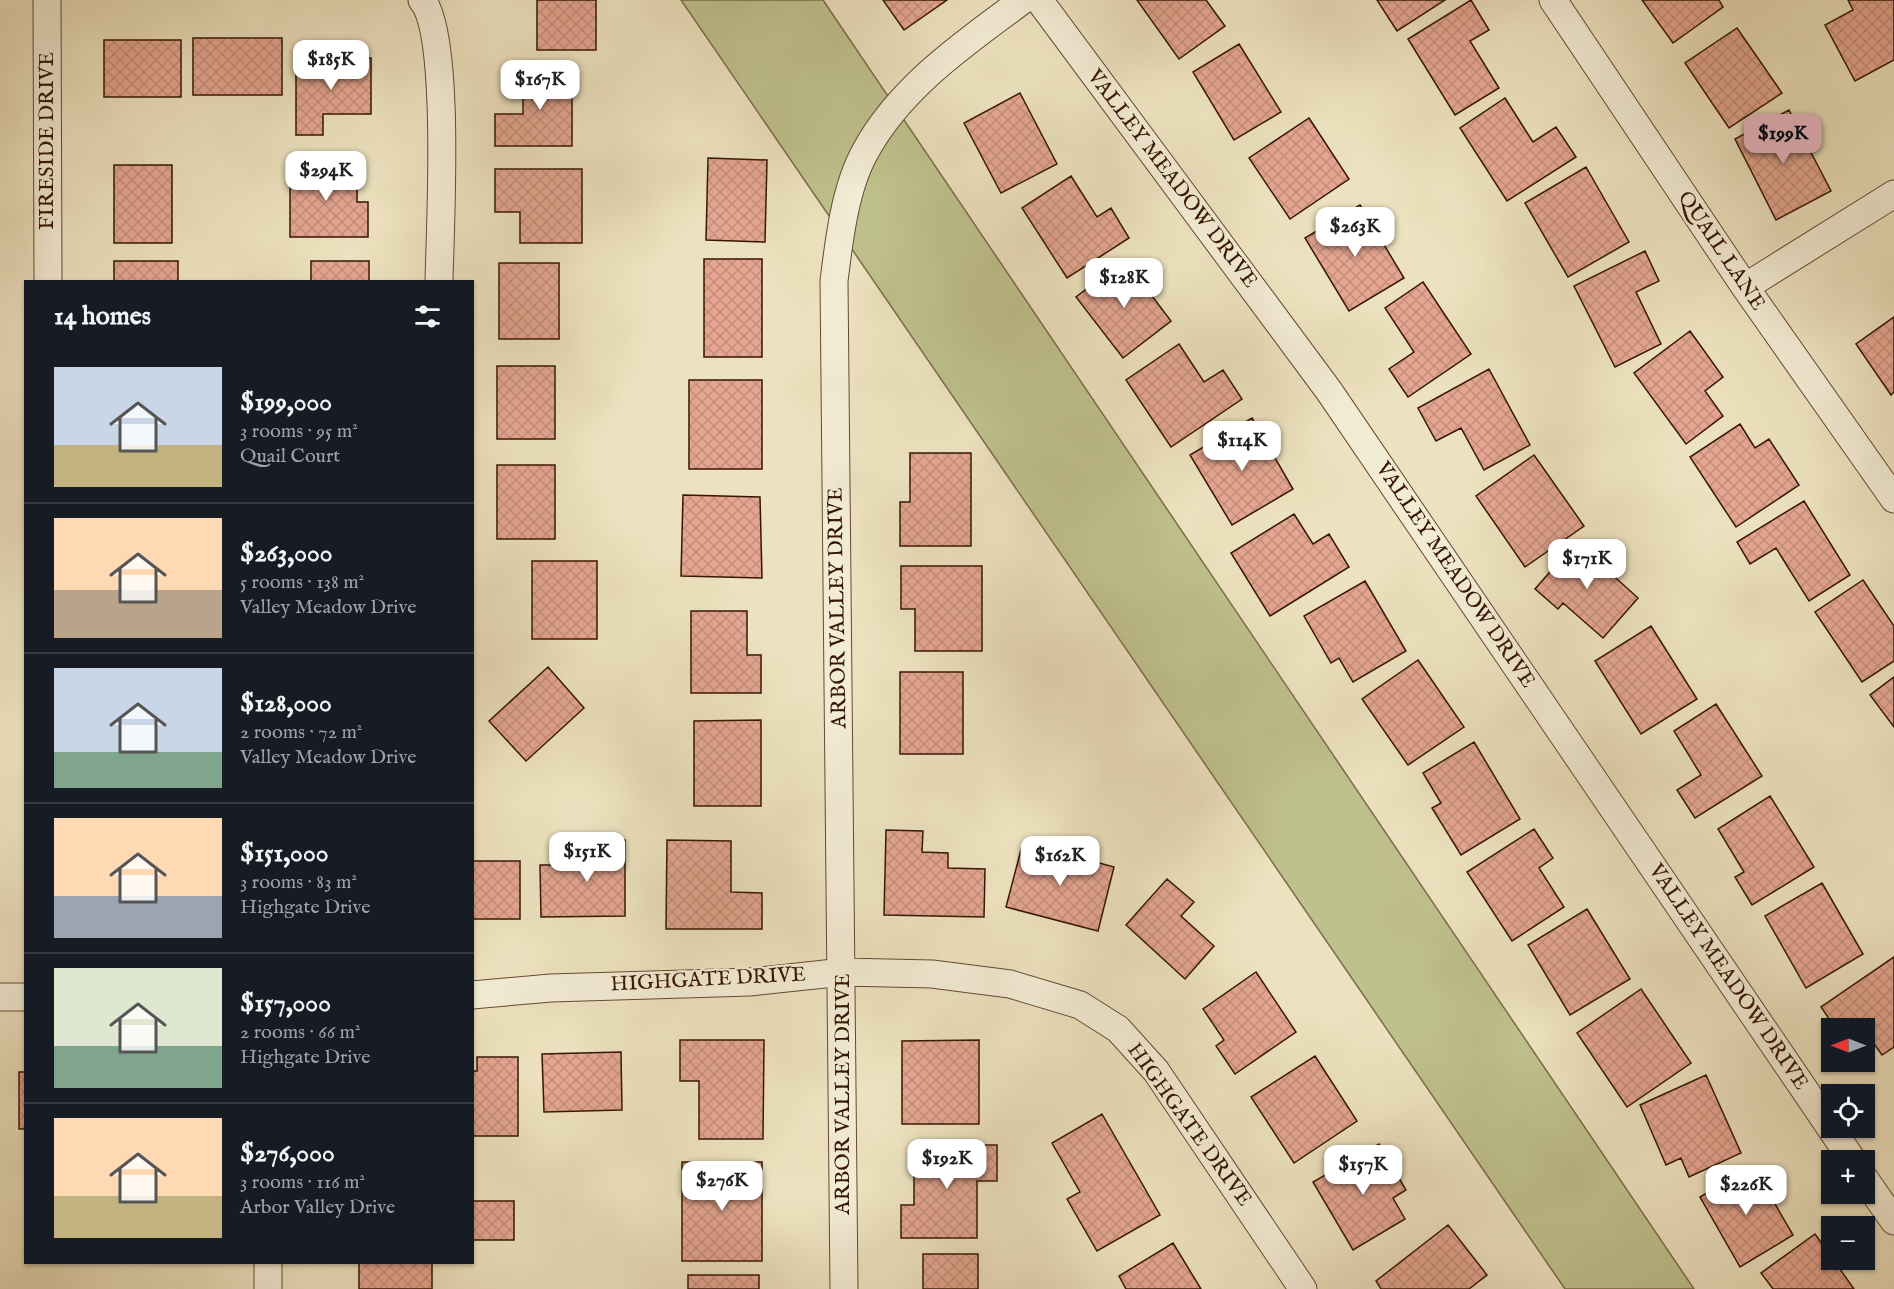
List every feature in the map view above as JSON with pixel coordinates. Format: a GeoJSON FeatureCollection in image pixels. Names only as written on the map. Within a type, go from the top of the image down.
{"type":"FeatureCollection","features":[{"type":"Feature","properties":{"kind":"street","name":"FIRESIDE DRIVE"},"geometry":{"type":"LineString","coordinates":[[47,0],[48,280]]}},
{"type":"Feature","properties":{"kind":"street"},"geometry":{"type":"LineString","coordinates":[[422,0],[428,8],[435,35],[441,102],[440,280]]}},
{"type":"Feature","properties":{"kind":"street","name":"ARBOR VALLEY DRIVE"},"geometry":{"type":"LineString","coordinates":[[844,1289],[843,972],[834,280],[843,218],[864,153],[892,109],[962,45],[1023,0]]}},
{"type":"Feature","properties":{"kind":"street","name":"VALLEY MEADOW DRIVE"},"geometry":{"type":"LineString","coordinates":[[1039,0],[1329,391],[1846,1150]]}},
{"type":"Feature","properties":{"kind":"street","name":"QUAIL LANE"},"geometry":{"type":"LineString","coordinates":[[1553,0],[1745,287],[1894,499]]}},
{"type":"Feature","properties":{"kind":"street"},"geometry":{"type":"LineString","coordinates":[[1745,287],[1894,194]]}},
{"type":"Feature","properties":{"kind":"street","name":"HIGHGATE DRIVE"},"geometry":{"type":"LineString","coordinates":[[474,995],[551,988],[750,982],[843,972],[932,974],[1010,984],[1080,1005],[1118,1029],[1156,1071],[1211,1149],[1303,1289]]}},
{"type":"Feature","properties":{"kind":"street"},"geometry":{"type":"LineString","coordinates":[[0,997],[24,997]]}},
{"type":"Feature","properties":{"kind":"street"},"geometry":{"type":"LineString","coordinates":[[1875,1194],[1894,1221]]}},
{"type":"Feature","properties":{"kind":"street"},"geometry":{"type":"LineString","coordinates":[[268,1264],[268,1289]]}},
{"type":"Feature","properties":{"kind":"green space"},"geometry":{"type":"Polygon","coordinates":[[[681,0],[823,0],[1694,1289],[1565,1289],[681,0]]]}},
{"type":"Feature","properties":{"kind":"building"},"geometry":{"type":"Polygon","coordinates":[[[537,0],[596,0],[596,50],[537,50],[537,0]]]}},
{"type":"Feature","properties":{"kind":"building"},"geometry":{"type":"Polygon","coordinates":[[[883,0],[947,0],[904,30],[883,0]]]}},
{"type":"Feature","properties":{"kind":"building"},"geometry":{"type":"Polygon","coordinates":[[[1137,0],[1206,0],[1225,26],[1179,59],[1137,0]]]}},
{"type":"Feature","properties":{"kind":"building"},"geometry":{"type":"Polygon","coordinates":[[[1377,0],[1445,0],[1397,31],[1377,0]]]}},
{"type":"Feature","properties":{"kind":"building"},"geometry":{"type":"Polygon","coordinates":[[[1471,0],[1489,30],[1470,41],[1499,88],[1455,115],[1408,39],[1471,0]]]}},
{"type":"Feature","properties":{"kind":"building"},"geometry":{"type":"Polygon","coordinates":[[[1642,0],[1719,0],[1723,7],[1673,43],[1642,0]]]}},
{"type":"Feature","properties":{"kind":"building"},"geometry":{"type":"Polygon","coordinates":[[[1848,0],[1894,0],[1894,60],[1855,81],[1825,25],[1853,10],[1848,0]]]}},
{"type":"Feature","properties":{"kind":"building"},"geometry":{"type":"Polygon","coordinates":[[[1737,28],[1782,93],[1729,128],[1685,63],[1737,28]]]}},
{"type":"Feature","properties":{"kind":"building"},"geometry":{"type":"Polygon","coordinates":[[[193,38],[282,38],[282,95],[193,95],[193,38]]]}},
{"type":"Feature","properties":{"kind":"building"},"geometry":{"type":"Polygon","coordinates":[[[104,40],[181,40],[181,97],[104,97],[104,40]]]}},
{"type":"Feature","properties":{"kind":"building"},"geometry":{"type":"Polygon","coordinates":[[[1239,44],[1281,112],[1234,140],[1193,72],[1239,44]]]}},
{"type":"Feature","properties":{"kind":"building"},"geometry":{"type":"Polygon","coordinates":[[[296,58],[371,58],[371,114],[323,114],[323,135],[296,135],[296,58]]]}},
{"type":"Feature","properties":{"kind":"building"},"geometry":{"type":"Polygon","coordinates":[[[523,67],[572,67],[572,146],[495,146],[495,114],[523,114],[523,67]]]}},
{"type":"Feature","properties":{"kind":"building"},"geometry":{"type":"Polygon","coordinates":[[[1020,93],[1057,164],[1001,193],[964,123],[1020,93]]]}},
{"type":"Feature","properties":{"kind":"building"},"geometry":{"type":"Polygon","coordinates":[[[1505,98],[1533,142],[1556,127],[1576,157],[1507,201],[1460,128],[1505,98]]]}},
{"type":"Feature","properties":{"kind":"building"},"geometry":{"type":"Polygon","coordinates":[[[1789,110],[1831,191],[1776,220],[1735,139],[1789,110]]]}},
{"type":"Feature","properties":{"kind":"building"},"geometry":{"type":"Polygon","coordinates":[[[1309,118],[1349,179],[1290,219],[1249,158],[1309,118]]]}},
{"type":"Feature","properties":{"kind":"building"},"geometry":{"type":"Polygon","coordinates":[[[708,158],[767,160],[765,242],[706,240],[708,158]]]}},
{"type":"Feature","properties":{"kind":"building"},"geometry":{"type":"Polygon","coordinates":[[[290,164],[357,164],[357,202],[368,202],[368,237],[290,237],[290,164]]]}},
{"type":"Feature","properties":{"kind":"building"},"geometry":{"type":"Polygon","coordinates":[[[114,165],[172,165],[172,243],[114,243],[114,165]]]}},
{"type":"Feature","properties":{"kind":"building"},"geometry":{"type":"Polygon","coordinates":[[[1586,167],[1629,242],[1568,277],[1525,203],[1586,167]]]}},
{"type":"Feature","properties":{"kind":"building"},"geometry":{"type":"Polygon","coordinates":[[[495,169],[582,169],[582,243],[520,243],[520,212],[495,212],[495,169]]]}},
{"type":"Feature","properties":{"kind":"building"},"geometry":{"type":"Polygon","coordinates":[[[1071,176],[1097,217],[1111,208],[1129,238],[1067,278],[1022,208],[1071,176]]]}},
{"type":"Feature","properties":{"kind":"building"},"geometry":{"type":"Polygon","coordinates":[[[1360,205],[1404,278],[1349,311],[1305,238],[1360,205]]]}},
{"type":"Feature","properties":{"kind":"building"},"geometry":{"type":"Polygon","coordinates":[[[1645,251],[1659,281],[1636,292],[1661,344],[1615,367],[1574,286],[1645,251]]]}},
{"type":"Feature","properties":{"kind":"building"},"geometry":{"type":"Polygon","coordinates":[[[704,259],[762,259],[762,357],[704,357],[704,259]]]}},
{"type":"Feature","properties":{"kind":"building"},"geometry":{"type":"Polygon","coordinates":[[[1125,260],[1171,321],[1123,358],[1076,297],[1125,260]]]}},
{"type":"Feature","properties":{"kind":"building"},"geometry":{"type":"Polygon","coordinates":[[[114,261],[178,261],[178,280],[114,280],[114,261]]]}},
{"type":"Feature","properties":{"kind":"building"},"geometry":{"type":"Polygon","coordinates":[[[311,261],[369,261],[369,280],[311,280],[311,261]]]}},
{"type":"Feature","properties":{"kind":"building"},"geometry":{"type":"Polygon","coordinates":[[[499,263],[559,263],[559,339],[499,339],[499,263]]]}},
{"type":"Feature","properties":{"kind":"building"},"geometry":{"type":"Polygon","coordinates":[[[1423,282],[1471,354],[1408,397],[1389,369],[1414,352],[1385,308],[1423,282]]]}},
{"type":"Feature","properties":{"kind":"building"},"geometry":{"type":"Polygon","coordinates":[[[1894,317],[1894,392],[1891,395],[1856,344],[1894,317]]]}},
{"type":"Feature","properties":{"kind":"building"},"geometry":{"type":"Polygon","coordinates":[[[1690,331],[1723,377],[1705,391],[1723,416],[1686,444],[1634,373],[1690,331]]]}},
{"type":"Feature","properties":{"kind":"building"},"geometry":{"type":"Polygon","coordinates":[[[1179,344],[1204,382],[1223,370],[1242,399],[1171,447],[1126,380],[1179,344]]]}},
{"type":"Feature","properties":{"kind":"building"},"geometry":{"type":"Polygon","coordinates":[[[497,366],[555,366],[555,439],[497,439],[497,366]]]}},
{"type":"Feature","properties":{"kind":"building"},"geometry":{"type":"Polygon","coordinates":[[[1489,369],[1530,445],[1484,470],[1461,428],[1436,441],[1418,408],[1489,369]]]}},
{"type":"Feature","properties":{"kind":"building"},"geometry":{"type":"Polygon","coordinates":[[[689,380],[762,380],[762,469],[689,469],[689,380]]]}},
{"type":"Feature","properties":{"kind":"building"},"geometry":{"type":"Polygon","coordinates":[[[1252,418],[1293,489],[1232,525],[1190,455],[1252,418]]]}},
{"type":"Feature","properties":{"kind":"building"},"geometry":{"type":"Polygon","coordinates":[[[1740,424],[1755,448],[1769,439],[1799,485],[1736,527],[1690,457],[1740,424]]]}},
{"type":"Feature","properties":{"kind":"building"},"geometry":{"type":"Polygon","coordinates":[[[910,453],[971,453],[971,546],[900,546],[900,502],[910,502],[910,453]]]}},
{"type":"Feature","properties":{"kind":"building"},"geometry":{"type":"Polygon","coordinates":[[[1534,455],[1584,526],[1525,567],[1476,496],[1534,455]]]}},
{"type":"Feature","properties":{"kind":"building"},"geometry":{"type":"Polygon","coordinates":[[[497,465],[555,465],[555,539],[497,539],[497,465]]]}},
{"type":"Feature","properties":{"kind":"building"},"geometry":{"type":"Polygon","coordinates":[[[683,495],[760,497],[762,578],[681,576],[683,495]]]}},
{"type":"Feature","properties":{"kind":"building"},"geometry":{"type":"Polygon","coordinates":[[[1804,501],[1850,575],[1809,601],[1776,548],[1750,564],[1737,542],[1804,501]]]}},
{"type":"Feature","properties":{"kind":"building"},"geometry":{"type":"Polygon","coordinates":[[[1294,514],[1313,544],[1329,534],[1349,567],[1270,616],[1231,553],[1294,514]]]}},
{"type":"Feature","properties":{"kind":"building"},"geometry":{"type":"Polygon","coordinates":[[[1576,542],[1638,598],[1603,638],[1563,603],[1558,609],[1535,589],[1576,542]]]}},
{"type":"Feature","properties":{"kind":"building"},"geometry":{"type":"Polygon","coordinates":[[[532,561],[597,561],[597,639],[532,639],[532,561]]]}},
{"type":"Feature","properties":{"kind":"building"},"geometry":{"type":"Polygon","coordinates":[[[901,566],[982,566],[982,651],[915,651],[915,609],[901,609],[901,566]]]}},
{"type":"Feature","properties":{"kind":"building"},"geometry":{"type":"Polygon","coordinates":[[[1863,580],[1894,626],[1894,661],[1862,682],[1815,612],[1863,580]]]}},
{"type":"Feature","properties":{"kind":"building"},"geometry":{"type":"Polygon","coordinates":[[[1365,581],[1406,651],[1353,682],[1339,658],[1331,663],[1304,616],[1365,581]]]}},
{"type":"Feature","properties":{"kind":"building"},"geometry":{"type":"Polygon","coordinates":[[[691,611],[747,611],[747,655],[761,655],[761,693],[691,693],[691,611]]]}},
{"type":"Feature","properties":{"kind":"building"},"geometry":{"type":"Polygon","coordinates":[[[1651,626],[1697,699],[1641,734],[1595,661],[1651,626]]]}},
{"type":"Feature","properties":{"kind":"building"},"geometry":{"type":"Polygon","coordinates":[[[1418,660],[1464,727],[1408,765],[1362,699],[1418,660]]]}},
{"type":"Feature","properties":{"kind":"building"},"geometry":{"type":"Polygon","coordinates":[[[548,667],[584,708],[526,761],[489,721],[548,667]]]}},
{"type":"Feature","properties":{"kind":"building"},"geometry":{"type":"Polygon","coordinates":[[[900,672],[963,672],[963,754],[900,754],[900,672]]]}},
{"type":"Feature","properties":{"kind":"building"},"geometry":{"type":"Polygon","coordinates":[[[1894,677],[1894,727],[1870,695],[1894,677]]]}},
{"type":"Feature","properties":{"kind":"building"},"geometry":{"type":"Polygon","coordinates":[[[1716,704],[1762,776],[1695,818],[1677,790],[1701,775],[1674,731],[1716,704]]]}},
{"type":"Feature","properties":{"kind":"building"},"geometry":{"type":"Polygon","coordinates":[[[761,720],[761,806],[694,806],[694,721],[761,720]]]}},
{"type":"Feature","properties":{"kind":"building"},"geometry":{"type":"Polygon","coordinates":[[[1474,742],[1520,819],[1461,855],[1432,808],[1441,803],[1423,773],[1474,742]]]}},
{"type":"Feature","properties":{"kind":"building"},"geometry":{"type":"Polygon","coordinates":[[[1770,796],[1814,867],[1752,905],[1735,877],[1744,872],[1718,829],[1770,796]]]}},
{"type":"Feature","properties":{"kind":"building"},"geometry":{"type":"Polygon","coordinates":[[[1534,829],[1553,858],[1539,868],[1564,907],[1512,941],[1467,872],[1534,829]]]}},
{"type":"Feature","properties":{"kind":"building"},"geometry":{"type":"Polygon","coordinates":[[[886,830],[923,831],[922,852],[948,853],[948,868],[985,869],[984,917],[884,915],[886,830]]]}},
{"type":"Feature","properties":{"kind":"building"},"geometry":{"type":"Polygon","coordinates":[[[580,840],[625,840],[625,916],[541,917],[540,865],[580,865],[580,840]]]}},
{"type":"Feature","properties":{"kind":"building"},"geometry":{"type":"Polygon","coordinates":[[[667,840],[731,841],[731,892],[762,893],[762,929],[666,929],[667,840]]]}},
{"type":"Feature","properties":{"kind":"building"},"geometry":{"type":"Polygon","coordinates":[[[1023,842],[1114,867],[1098,931],[1006,907],[1023,842]]]}},
{"type":"Feature","properties":{"kind":"building"},"geometry":{"type":"Polygon","coordinates":[[[474,861],[520,861],[520,919],[474,919],[474,861]]]}},
{"type":"Feature","properties":{"kind":"building"},"geometry":{"type":"Polygon","coordinates":[[[1167,879],[1194,902],[1181,916],[1214,946],[1185,979],[1126,925],[1167,879]]]}},
{"type":"Feature","properties":{"kind":"building"},"geometry":{"type":"Polygon","coordinates":[[[1822,883],[1863,954],[1806,988],[1765,916],[1822,883]]]}},
{"type":"Feature","properties":{"kind":"building"},"geometry":{"type":"Polygon","coordinates":[[[1587,909],[1630,979],[1570,1015],[1528,945],[1587,909]]]}},
{"type":"Feature","properties":{"kind":"building"},"geometry":{"type":"Polygon","coordinates":[[[1894,957],[1894,1047],[1882,1055],[1875,1045],[1875,1018],[1828,1018],[1821,1007],[1894,957]]]}},
{"type":"Feature","properties":{"kind":"building"},"geometry":{"type":"Polygon","coordinates":[[[1256,972],[1296,1032],[1235,1074],[1216,1046],[1224,1040],[1203,1009],[1256,972]]]}},
{"type":"Feature","properties":{"kind":"building"},"geometry":{"type":"Polygon","coordinates":[[[1641,989],[1691,1063],[1627,1107],[1577,1033],[1641,989]]]}},
{"type":"Feature","properties":{"kind":"building"},"geometry":{"type":"Polygon","coordinates":[[[680,1040],[764,1040],[763,1139],[699,1139],[699,1081],[680,1081],[680,1040]]]}},
{"type":"Feature","properties":{"kind":"building"},"geometry":{"type":"Polygon","coordinates":[[[979,1040],[979,1124],[902,1124],[902,1041],[979,1040]]]}},
{"type":"Feature","properties":{"kind":"building"},"geometry":{"type":"Polygon","coordinates":[[[621,1052],[622,1110],[544,1112],[542,1054],[621,1052]]]}},
{"type":"Feature","properties":{"kind":"building"},"geometry":{"type":"Polygon","coordinates":[[[1315,1056],[1357,1121],[1294,1163],[1251,1097],[1315,1056]]]}},
{"type":"Feature","properties":{"kind":"building"},"geometry":{"type":"Polygon","coordinates":[[[477,1057],[518,1057],[518,1136],[474,1136],[474,1071],[477,1071],[477,1057]]]}},
{"type":"Feature","properties":{"kind":"building"},"geometry":{"type":"Polygon","coordinates":[[[19,1072],[24,1072],[24,1129],[19,1129],[19,1072]]]}},
{"type":"Feature","properties":{"kind":"building"},"geometry":{"type":"Polygon","coordinates":[[[1706,1075],[1741,1153],[1689,1177],[1681,1158],[1666,1165],[1640,1105],[1706,1075]]]}},
{"type":"Feature","properties":{"kind":"building"},"geometry":{"type":"Polygon","coordinates":[[[1102,1114],[1160,1215],[1097,1251],[1067,1199],[1080,1192],[1052,1143],[1102,1114]]]}},
{"type":"Feature","properties":{"kind":"building"},"geometry":{"type":"Polygon","coordinates":[[[1379,1144],[1406,1190],[1393,1198],[1405,1219],[1353,1250],[1313,1182],[1379,1144]]]}},
{"type":"Feature","properties":{"kind":"building"},"geometry":{"type":"Polygon","coordinates":[[[914,1145],[997,1145],[997,1181],[977,1181],[977,1238],[901,1238],[901,1205],[914,1205],[914,1145]]]}},
{"type":"Feature","properties":{"kind":"building"},"geometry":{"type":"Polygon","coordinates":[[[682,1162],[762,1162],[762,1261],[682,1261],[682,1162]]]}},
{"type":"Feature","properties":{"kind":"building"},"geometry":{"type":"Polygon","coordinates":[[[1753,1166],[1793,1235],[1740,1267],[1700,1197],[1753,1166]]]}},
{"type":"Feature","properties":{"kind":"building"},"geometry":{"type":"Polygon","coordinates":[[[474,1201],[514,1201],[514,1240],[474,1240],[474,1201]]]}},
{"type":"Feature","properties":{"kind":"building"},"geometry":{"type":"Polygon","coordinates":[[[1448,1225],[1487,1275],[1469,1289],[1381,1289],[1376,1281],[1448,1225]]]}},
{"type":"Feature","properties":{"kind":"building"},"geometry":{"type":"Polygon","coordinates":[[[1815,1234],[1821,1242],[1821,1270],[1841,1270],[1854,1289],[1773,1289],[1761,1273],[1815,1234]]]}},
{"type":"Feature","properties":{"kind":"building"},"geometry":{"type":"Polygon","coordinates":[[[1173,1243],[1201,1289],[1126,1289],[1119,1276],[1173,1243]]]}},
{"type":"Feature","properties":{"kind":"building"},"geometry":{"type":"Polygon","coordinates":[[[923,1254],[978,1254],[978,1289],[923,1289],[923,1254]]]}},
{"type":"Feature","properties":{"kind":"building"},"geometry":{"type":"Polygon","coordinates":[[[359,1264],[432,1264],[432,1289],[359,1289],[359,1264]]]}},
{"type":"Feature","properties":{"kind":"building"},"geometry":{"type":"Polygon","coordinates":[[[688,1275],[759,1275],[759,1289],[688,1289],[688,1275]]]}}]}
